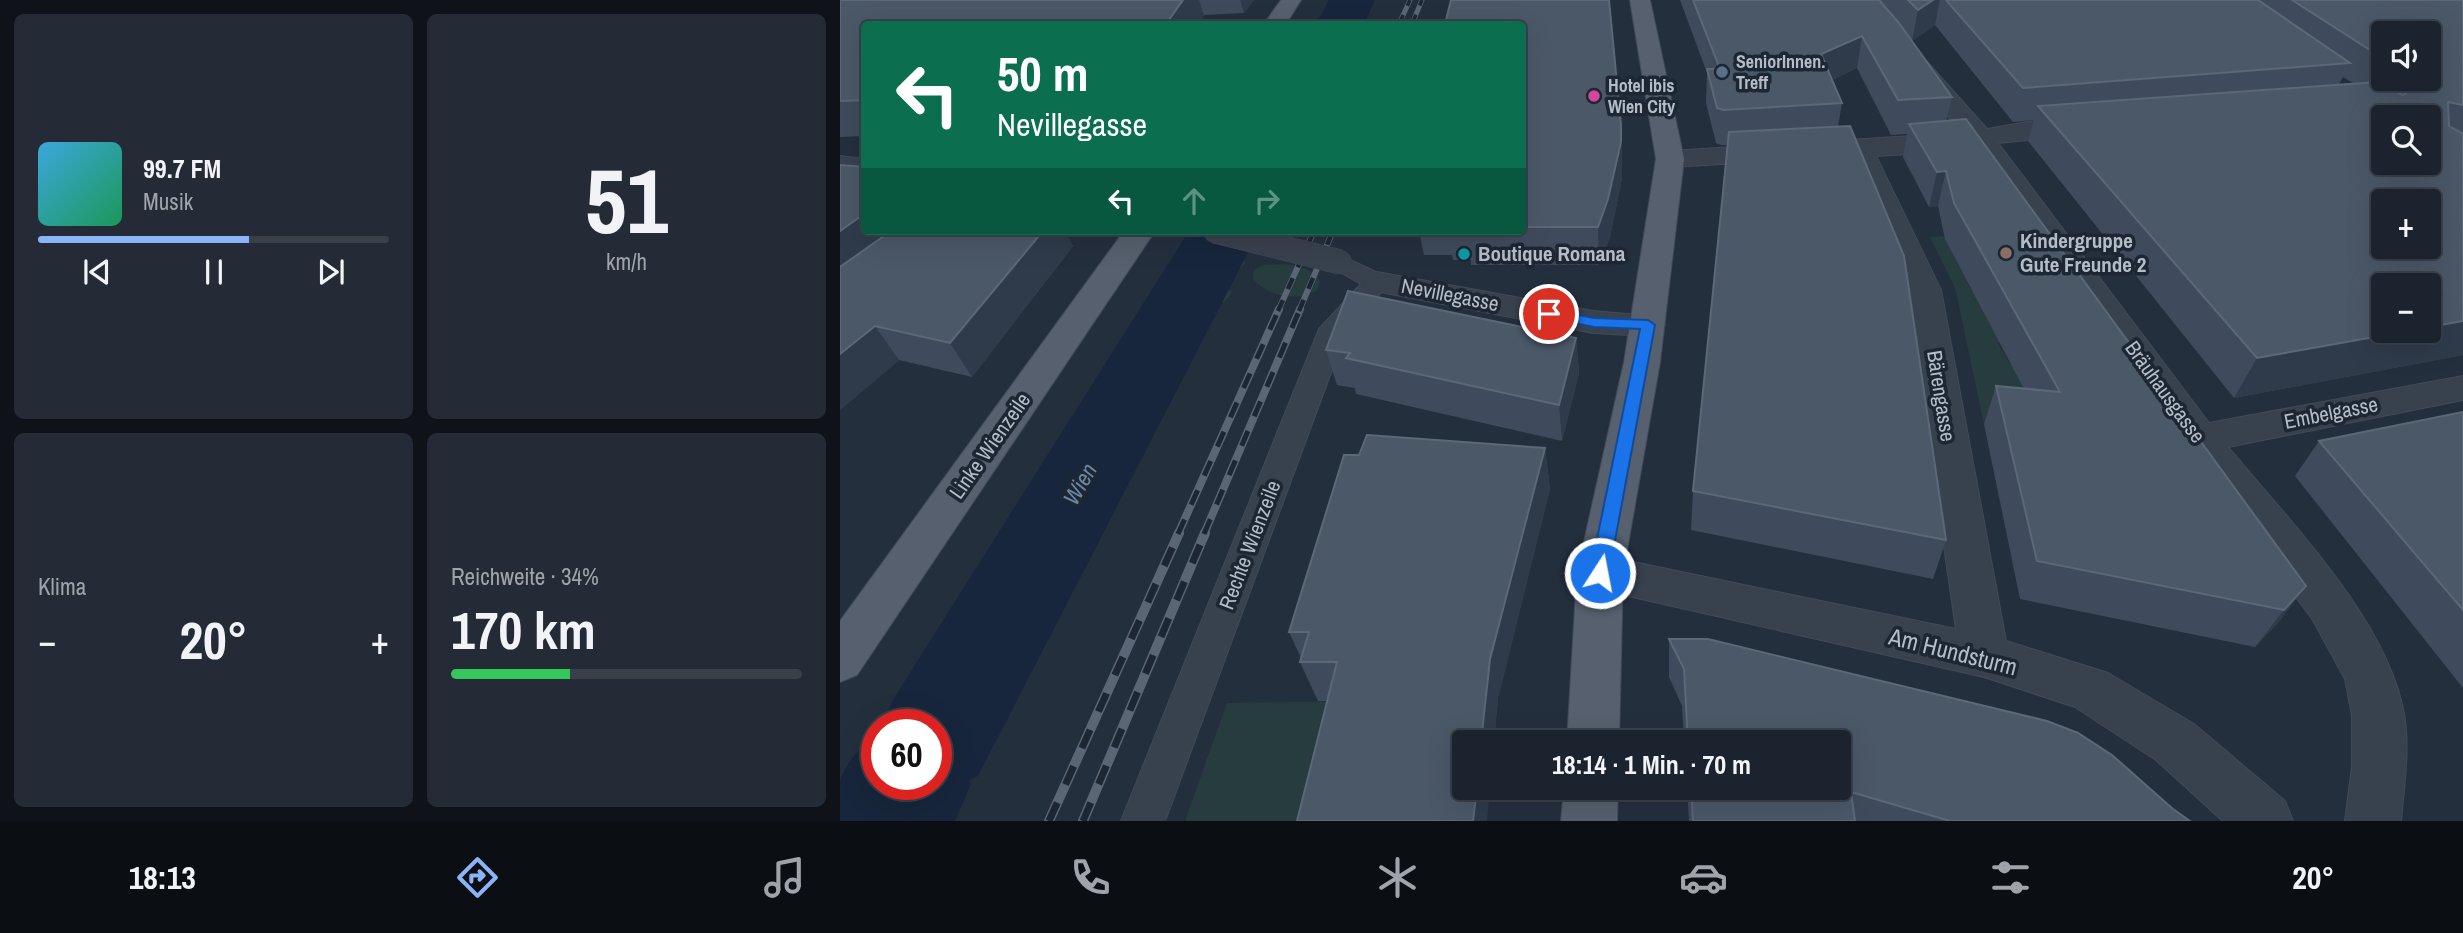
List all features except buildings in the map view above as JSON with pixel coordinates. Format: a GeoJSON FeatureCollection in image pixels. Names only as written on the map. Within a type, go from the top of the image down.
{"type":"FeatureCollection","features":[{"type":"Feature","properties":{"kind":"main road"},"geometry":{"type":"LineString","coordinates":[[1277,21],[1291,0]]}},
{"type":"Feature","properties":{"kind":"main road"},"geometry":{"type":"LineString","coordinates":[[1593,730],[1600,573],[1648,325],[1670,159],[1640,0]]}},
{"type":"Feature","properties":{"kind":"main road","name":"Linke Wienzeile"},"geometry":{"type":"LineString","coordinates":[[840,660],[1137,235]]}},
{"type":"Feature","properties":{"kind":"main road"},"geometry":{"type":"LineString","coordinates":[[1589,821],[1590,800]]}},
{"type":"Feature","properties":{"kind":"street","name":"Bräuhausgasse"},"geometry":{"type":"LineString","coordinates":[[1861,0],[1981,138],[2199,439],[2330,606],[2369,676],[2378,715],[2379,766],[2374,821]]}},
{"type":"Feature","properties":{"kind":"street"},"geometry":{"type":"LineString","coordinates":[[1670,159],[1942,144],[2030,130],[2111,124]]}},
{"type":"Feature","properties":{"kind":"street","name":"Bärengasse"},"geometry":{"type":"LineString","coordinates":[[1859,148],[1924,290],[1984,656]]}},
{"type":"Feature","properties":{"kind":"street"},"geometry":{"type":"LineString","coordinates":[[840,164],[861,166]]}},
{"type":"Feature","properties":{"kind":"street"},"geometry":{"type":"LineString","coordinates":[[1231,235],[1340,262],[1377,282]]}},
{"type":"Feature","properties":{"kind":"street","name":"Nevillegasse"},"geometry":{"type":"LineString","coordinates":[[1377,282],[1594,322],[1648,325]]}},
{"type":"Feature","properties":{"kind":"street","name":"Rechte Wienzeile"},"geometry":{"type":"LineString","coordinates":[[1143,821],[1333,329],[1377,282]]}},
{"type":"Feature","properties":{"kind":"street","name":"Embelgasse"},"geometry":{"type":"LineString","coordinates":[[2199,439],[2463,388]]}},
{"type":"Feature","properties":{"kind":"street","name":"Am Hundsturm"},"geometry":{"type":"LineString","coordinates":[[1600,573],[1984,656],[2090,689],[2175,742],[2265,821]]}},
{"type":"Feature","properties":{"kind":"green space"},"geometry":{"type":"Polygon","coordinates":[[[1944,236],[1971,289],[1975,289],[2006,342],[1998,343],[2009,363],[2019,363],[2057,431],[1984,424],[1955,288],[1930,237],[1944,236]]]}},
{"type":"Feature","properties":{"kind":"green space"},"geometry":{"type":"Polygon","coordinates":[[[1214,243],[1229,246],[1244,256],[1245,264],[1229,272],[1209,273],[1190,267],[1178,254],[1194,244],[1214,243]]]}},
{"type":"Feature","properties":{"kind":"green space"},"geometry":{"type":"Polygon","coordinates":[[[1286,264],[1301,267],[1314,274],[1320,282],[1317,290],[1301,296],[1283,296],[1267,290],[1253,279],[1254,270],[1262,265],[1286,264]]]}},
{"type":"Feature","properties":{"kind":"green space"},"geometry":{"type":"Polygon","coordinates":[[[1195,280],[1214,283],[1231,291],[1231,294],[1216,306],[1192,309],[1167,306],[1149,297],[1151,291],[1161,284],[1195,280]]]}},
{"type":"Feature","properties":{"kind":"green space"},"geometry":{"type":"Polygon","coordinates":[[[1353,701],[1325,821],[1185,821],[1227,703],[1353,701]]]}},
{"type":"Feature","properties":{"kind":"waterway","name":"Wien"},"geometry":{"type":"LineString","coordinates":[[1342,21],[1352,0]]}},
{"type":"Feature","properties":{"kind":"waterway","name":"Wien"},"geometry":{"type":"LineString","coordinates":[[952,709],[1222,235]]}},
{"type":"Feature","properties":{"kind":"waterway","name":"Wien"},"geometry":{"type":"LineString","coordinates":[[888,821],[900,800]]}},
{"type":"Feature","properties":{"kind":"railway"},"geometry":{"type":"LineString","coordinates":[[1400,21],[1410,0]]}},
{"type":"Feature","properties":{"kind":"railway"},"geometry":{"type":"LineString","coordinates":[[1413,21],[1422,0]]}},
{"type":"Feature","properties":{"kind":"railway"},"geometry":{"type":"LineString","coordinates":[[1278,311],[1312,235]]}},
{"type":"Feature","properties":{"kind":"railway"},"geometry":{"type":"LineString","coordinates":[[1299,311],[1331,235]]}},
{"type":"Feature","properties":{"kind":"railway"},"geometry":{"type":"LineString","coordinates":[[1178,534],[1279,309]]}},
{"type":"Feature","properties":{"kind":"railway"},"geometry":{"type":"LineString","coordinates":[[1204,534],[1300,309]]}},
{"type":"Feature","properties":{"kind":"railway"},"geometry":{"type":"LineString","coordinates":[[1049,821],[1179,533]]}},
{"type":"Feature","properties":{"kind":"railway"},"geometry":{"type":"LineString","coordinates":[[1083,821],[1205,533]]}},
{"type":"Feature","properties":{"kind":"place","name":"SeniorInnen. Treff"},"geometry":{"type":"Point","coordinates":[1722,72]}},
{"type":"Feature","properties":{"kind":"place","name":"Hotel ibis Wien City"},"geometry":{"type":"Point","coordinates":[1594,96]}},
{"type":"Feature","properties":{"kind":"place","name":"Kindergruppe Gute Freunde 2"},"geometry":{"type":"Point","coordinates":[2006,253]}},
{"type":"Feature","properties":{"kind":"place","name":"Boutique Romana"},"geometry":{"type":"Point","coordinates":[1464,254]}},
{"type":"Feature","properties":{"kind":"route"},"geometry":{"type":"LineString","coordinates":[[1549,314],[1594,322],[1648,325],[1600,573]]}}]}
